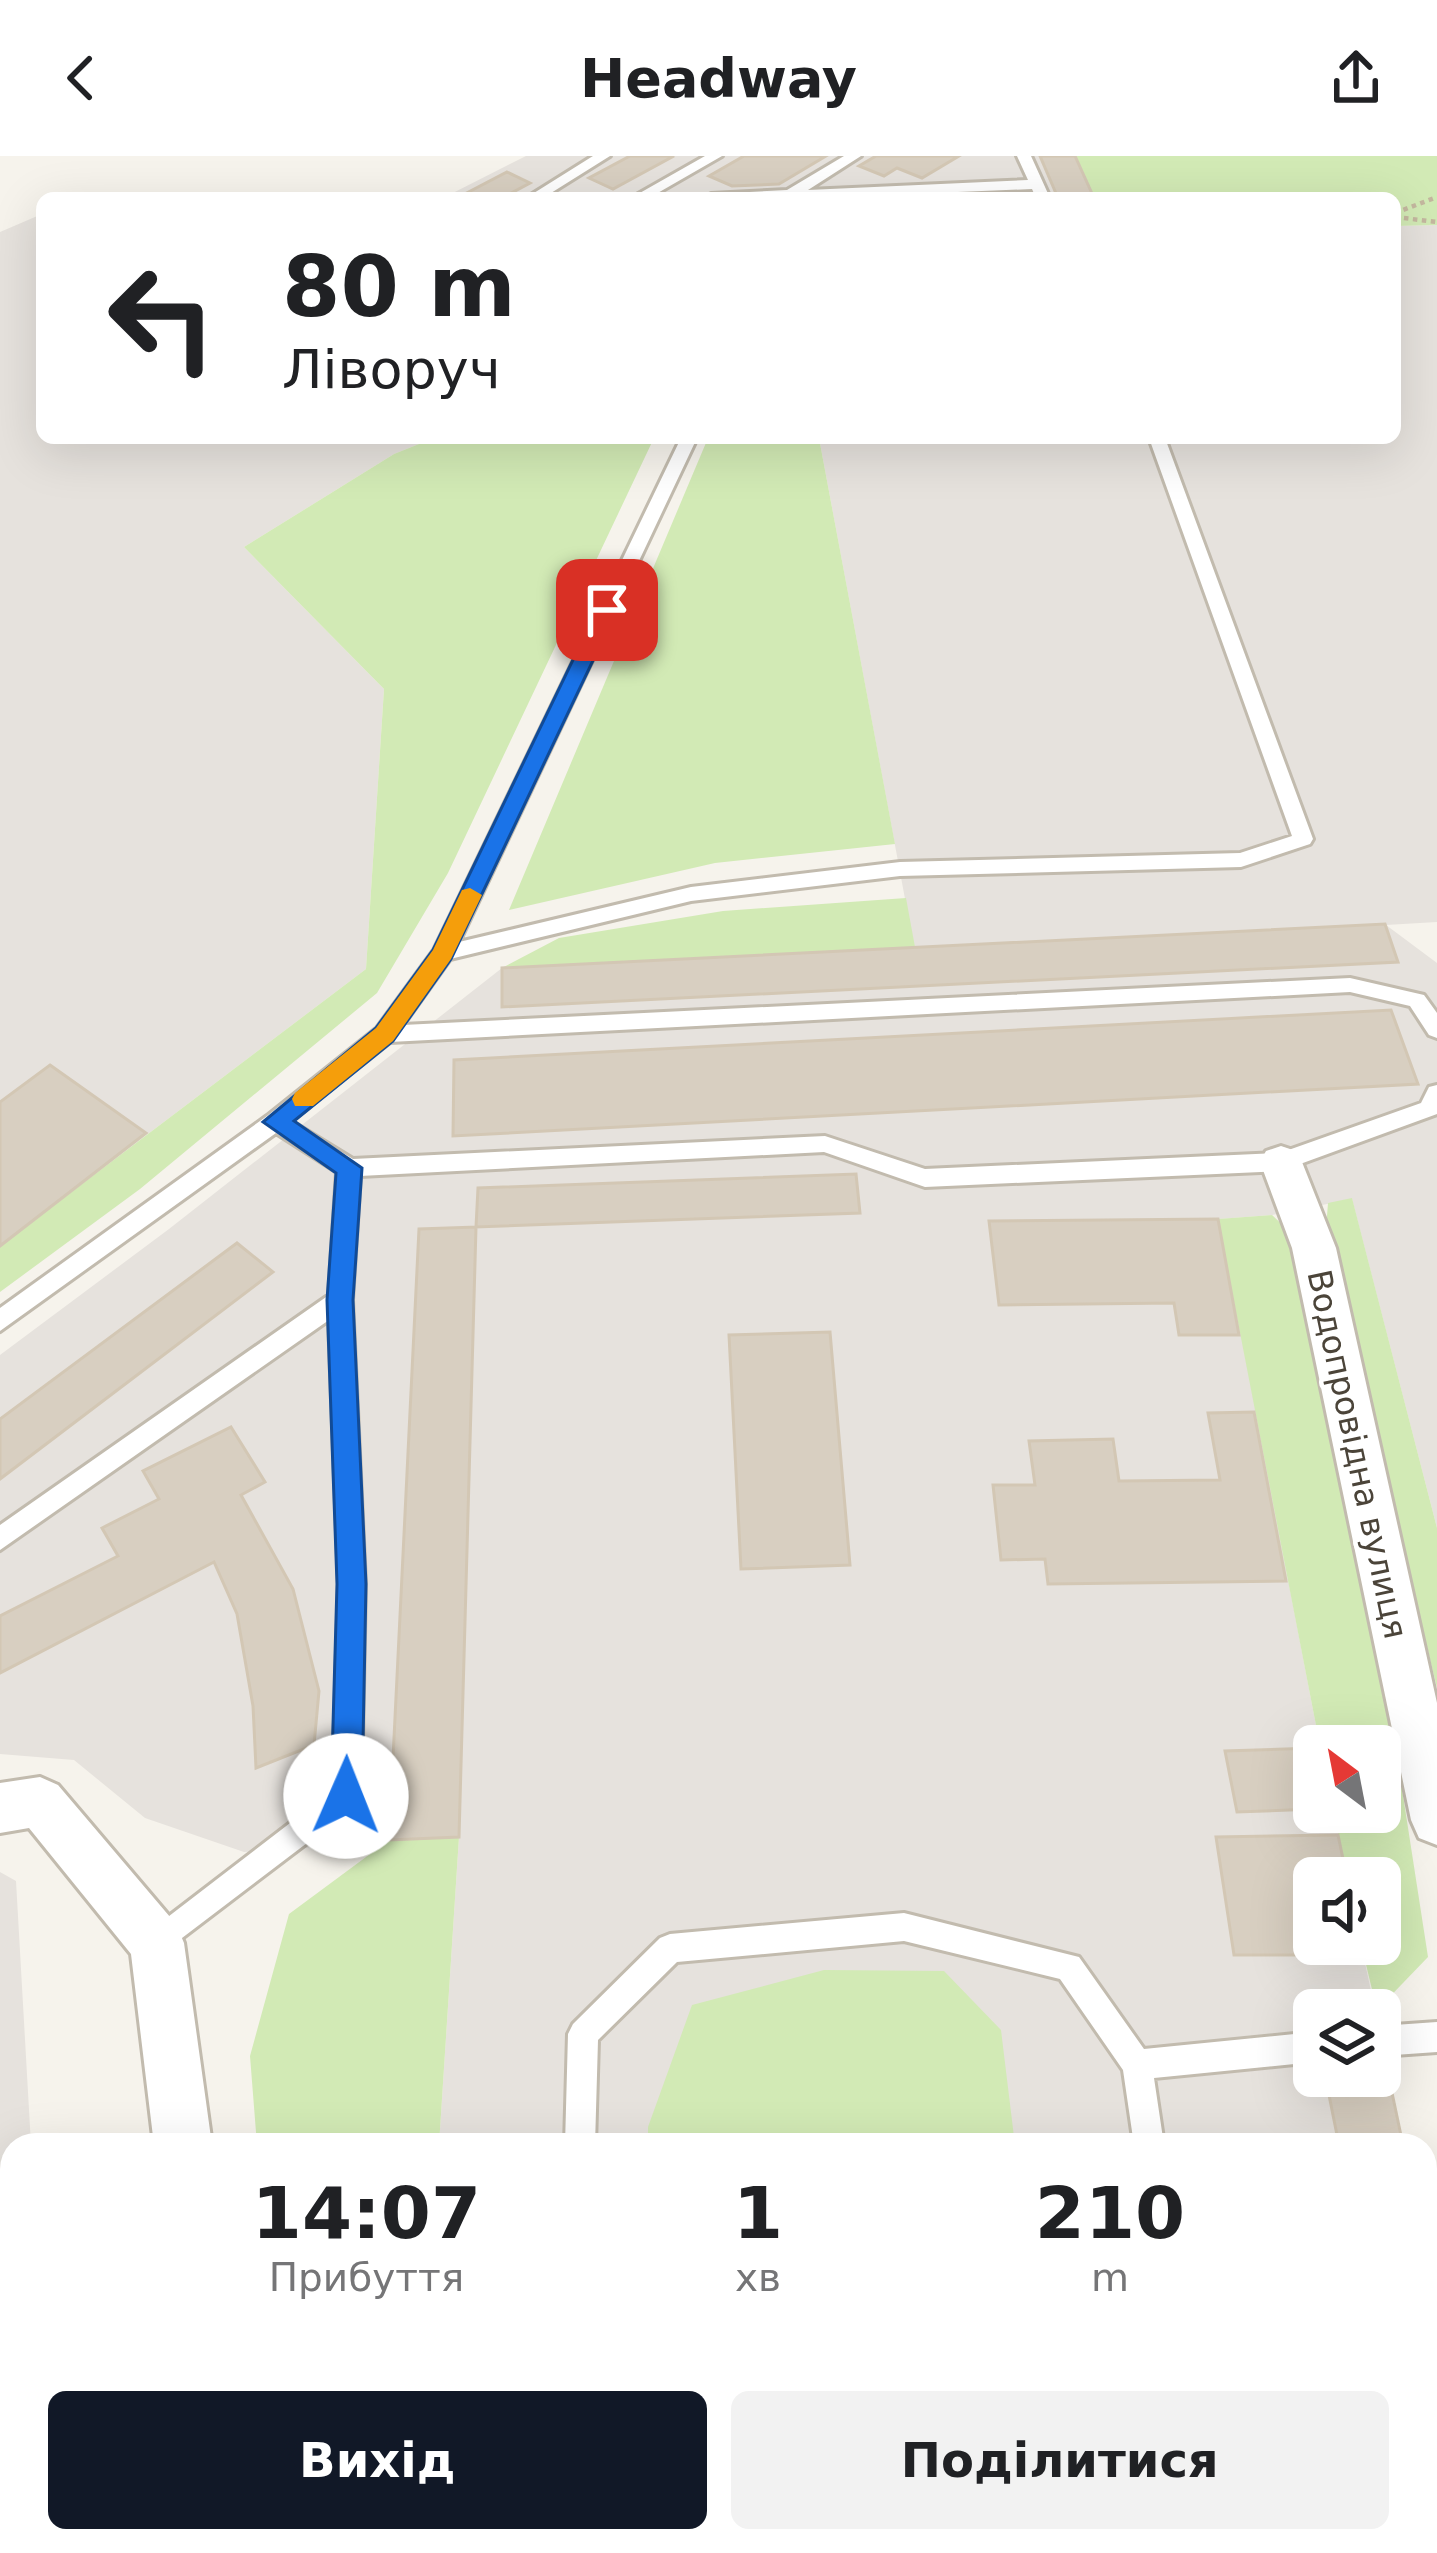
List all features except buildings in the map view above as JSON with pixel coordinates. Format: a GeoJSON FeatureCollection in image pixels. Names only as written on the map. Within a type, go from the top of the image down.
{"type":"FeatureCollection","features":[{"type":"Feature","properties":{"kind":"street","name":"Водопровідна вулиця"},"geometry":{"type":"LineString","coordinates":[[1281,1162],[1314,1248],[1437,1820]]}},
{"type":"Feature","properties":{"kind":"street"},"geometry":{"type":"LineString","coordinates":[[0,1808],[40,1802],[157,1943],[181,2133]]}},
{"type":"Feature","properties":{"kind":"lane"},"geometry":{"type":"LineString","coordinates":[[543,192],[603,156]]}},
{"type":"Feature","properties":{"kind":"lane"},"geometry":{"type":"LineString","coordinates":[[649,192],[715,156]]}},
{"type":"Feature","properties":{"kind":"lane"},"geometry":{"type":"LineString","coordinates":[[793,192],[854,156]]}},
{"type":"Feature","properties":{"kind":"lane"},"geometry":{"type":"LineString","coordinates":[[957,192],[1040,191],[1024,156]]}},
{"type":"Feature","properties":{"kind":"lane"},"geometry":{"type":"LineString","coordinates":[[0,1321],[275,1122],[385,1034],[443,953],[686,444]]}},
{"type":"Feature","properties":{"kind":"lane"},"geometry":{"type":"LineString","coordinates":[[443,953],[691,894],[900,869],[1241,860],[1303,839],[1158,444]]}},
{"type":"Feature","properties":{"kind":"lane"},"geometry":{"type":"LineString","coordinates":[[385,1034],[1349,985],[1417,1000],[1437,1030]]}},
{"type":"Feature","properties":{"kind":"lane"},"geometry":{"type":"LineString","coordinates":[[275,1122],[349,1168],[825,1144],[925,1178],[1281,1162],[1429,1109],[1437,1093]]}},
{"type":"Feature","properties":{"kind":"lane"},"geometry":{"type":"LineString","coordinates":[[157,1943],[346,1796],[352,1584],[340,1300],[349,1168]]}},
{"type":"Feature","properties":{"kind":"lane"},"geometry":{"type":"LineString","coordinates":[[0,1539],[340,1300]]}},
{"type":"Feature","properties":{"kind":"lane"},"geometry":{"type":"LineString","coordinates":[[580,2133],[583,2034],[670,1948],[904,1927],[1069,1967],[1138,2065],[1147,2133]]}},
{"type":"Feature","properties":{"kind":"lane"},"geometry":{"type":"LineString","coordinates":[[1401,2040],[1437,2037]]}},
{"type":"Feature","properties":{"kind":"lane"},"geometry":{"type":"LineString","coordinates":[[1138,2065],[1293,2050]]}},
{"type":"Feature","properties":{"kind":"path"},"geometry":{"type":"LineString","coordinates":[[1401,212],[1437,197]]}},
{"type":"Feature","properties":{"kind":"path"},"geometry":{"type":"LineString","coordinates":[[1401,216],[1437,222]]}},
{"type":"Feature","properties":{"kind":"shaded area"},"geometry":{"type":"Polygon","coordinates":[[[526,156],[1075,156],[1091,192],[455,192],[526,156]]]}},
{"type":"Feature","properties":{"kind":"shaded area"},"geometry":{"type":"Polygon","coordinates":[[[36,217],[36,444],[419,444],[394,454],[244,547],[384,689],[366,969],[0,1246],[0,232],[36,217]]]}},
{"type":"Feature","properties":{"kind":"shaded area"},"geometry":{"type":"Polygon","coordinates":[[[1437,225],[1437,922],[1386,925],[1437,963],[1437,1528],[1352,1199],[1272,1215],[1219,1219],[1316,1725],[1293,1725],[1293,1833],[1338,1833],[1343,1857],[1293,1857],[1293,1965],[1365,1965],[1371,1989],[1293,1989],[1293,2097],[1393,2097],[1401,2133],[440,2133],[459,1837],[244,1852],[145,1818],[74,1760],[0,1754],[0,1355],[502,968],[914,947],[820,444],[1401,444],[1401,226],[1437,225]]]}},
{"type":"Feature","properties":{"kind":"shaded area"},"geometry":{"type":"Polygon","coordinates":[[[0,1872],[16,1881],[30,2133],[0,2133],[0,1872]]]}},
{"type":"Feature","properties":{"kind":"green space"},"geometry":{"type":"Polygon","coordinates":[[[1075,156],[1437,156],[1437,225],[1401,226],[1401,192],[1091,192],[1075,156]]]}},
{"type":"Feature","properties":{"kind":"green space"},"geometry":{"type":"Polygon","coordinates":[[[419,444],[651,444],[448,873],[377,993],[140,1189],[0,1292],[0,1246],[366,969],[384,689],[244,547],[394,454],[419,444]]]}},
{"type":"Feature","properties":{"kind":"green space"},"geometry":{"type":"Polygon","coordinates":[[[705,444],[820,444],[895,844],[715,863],[509,910],[705,444]]]}},
{"type":"Feature","properties":{"kind":"green space"},"geometry":{"type":"Polygon","coordinates":[[[906,898],[915,947],[502,968],[559,938],[723,911],[906,898]]]}},
{"type":"Feature","properties":{"kind":"green space"},"geometry":{"type":"Polygon","coordinates":[[[1352,1198],[1437,1528],[1437,1688],[1326,1229],[1328,1203],[1352,1198]]]}},
{"type":"Feature","properties":{"kind":"green space"},"geometry":{"type":"Polygon","coordinates":[[[1272,1215],[1288,1230],[1392,1725],[1316,1725],[1218,1219],[1272,1215]]]}},
{"type":"Feature","properties":{"kind":"green space"},"geometry":{"type":"Polygon","coordinates":[[[1401,1783],[1428,1957],[1397,1989],[1372,1989],[1366,1965],[1401,1965],[1401,1857],[1343,1857],[1338,1833],[1401,1833],[1401,1783]]]}},
{"type":"Feature","properties":{"kind":"green space"},"geometry":{"type":"Polygon","coordinates":[[[459,1837],[440,2133],[256,2133],[250,2056],[289,1914],[389,1840],[459,1837]]]}},
{"type":"Feature","properties":{"kind":"green space"},"geometry":{"type":"Polygon","coordinates":[[[824,1970],[944,1971],[1001,2030],[1014,2133],[648,2133],[692,2005],[824,1970]]]}},
{"type":"Feature","properties":{"kind":"slow traffic"},"geometry":{"type":"LineString","coordinates":[[304,1099],[385,1034],[443,953],[470,895]]}},
{"type":"Feature","properties":{"kind":"route"},"geometry":{"type":"LineString","coordinates":[[346,1796],[352,1584],[340,1300],[349,1168],[275,1122],[385,1034],[443,953],[607,610]]}}]}
